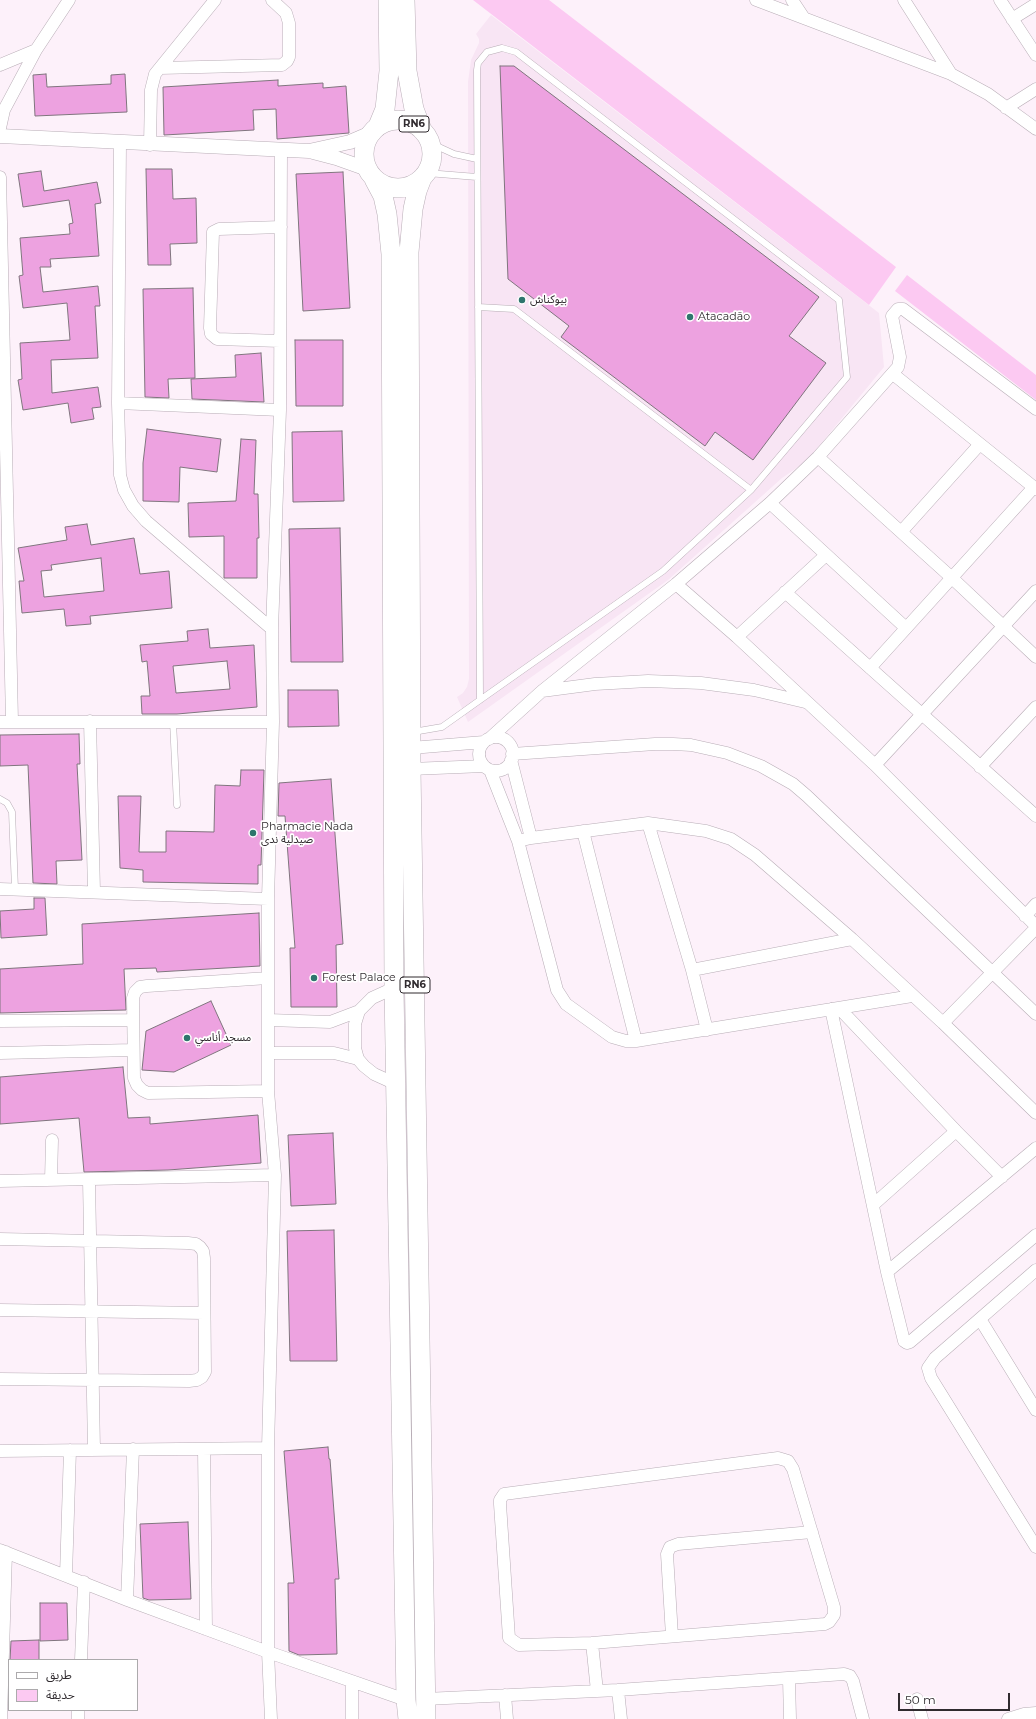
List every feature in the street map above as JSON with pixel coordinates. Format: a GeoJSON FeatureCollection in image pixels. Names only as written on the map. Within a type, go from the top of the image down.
{"type":"FeatureCollection","features":[{"type":"Feature","properties":{"kind":"highway","name":"RN6"},"geometry":{"type":"LineString","coordinates":[[388,0],[389,71],[385,109],[364,147],[364,162],[383,196],[387,214],[391,254],[394,988],[406,1700],[408,1719]]}},
{"type":"Feature","properties":{"kind":"highway","name":"RN6"},"geometry":{"type":"LineString","coordinates":[[405,0],[407,71],[414,109],[426,136],[431,158],[417,191],[413,208],[409,252],[411,740],[426,1719]]}},
{"type":"Feature","properties":{"kind":"highway","name":"RN6"},"geometry":{"type":"LineString","coordinates":[[374,129],[393,120],[401,120],[415,125],[426,136]]}},
{"type":"Feature","properties":{"kind":"highway"},"geometry":{"type":"LineString","coordinates":[[370,174],[386,186],[398,189],[415,184],[424,176]]}},
{"type":"Feature","properties":{"kind":"street"},"geometry":{"type":"LineString","coordinates":[[0,128],[4,110],[36,50],[69,0]]}},
{"type":"Feature","properties":{"kind":"street"},"geometry":{"type":"LineString","coordinates":[[150,145],[151,90],[155,74],[215,0]]}},
{"type":"Feature","properties":{"kind":"street"},"geometry":{"type":"LineString","coordinates":[[160,68],[282,66],[289,57],[289,22],[286,13],[272,0]]}},
{"type":"Feature","properties":{"kind":"street"},"geometry":{"type":"LineString","coordinates":[[756,0],[951,74],[972,85],[1036,129]]}},
{"type":"Feature","properties":{"kind":"street"},"geometry":{"type":"LineString","coordinates":[[792,0],[804,18]]}},
{"type":"Feature","properties":{"kind":"street"},"geometry":{"type":"LineString","coordinates":[[904,0],[951,74]]}},
{"type":"Feature","properties":{"kind":"street"},"geometry":{"type":"LineString","coordinates":[[1000,0],[1036,55]]}},
{"type":"Feature","properties":{"kind":"street"},"geometry":{"type":"LineString","coordinates":[[1012,19],[1036,4]]}},
{"type":"Feature","properties":{"kind":"street"},"geometry":{"type":"LineString","coordinates":[[0,64],[36,50]]}},
{"type":"Feature","properties":{"kind":"street"},"geometry":{"type":"LineString","coordinates":[[1006,108],[1036,89]]}},
{"type":"Feature","properties":{"kind":"street"},"geometry":{"type":"LineString","coordinates":[[0,136],[150,145],[309,151],[350,142],[374,129]]}},
{"type":"Feature","properties":{"kind":"street"},"geometry":{"type":"LineString","coordinates":[[120,143],[118,403],[120,475],[124,490],[133,506],[146,521],[272,629]]}},
{"type":"Feature","properties":{"kind":"street"},"geometry":{"type":"LineString","coordinates":[[271,1719],[268,1652],[268,1448],[275,1175],[268,1091],[268,899],[273,722],[272,629],[280,410],[281,151]]}},
{"type":"Feature","properties":{"kind":"street"},"geometry":{"type":"LineString","coordinates":[[309,151],[336,158],[370,174]]}},
{"type":"Feature","properties":{"kind":"street"},"geometry":{"type":"LineString","coordinates":[[0,177],[6,722],[273,722]]}},
{"type":"Feature","properties":{"kind":"street"},"geometry":{"type":"LineString","coordinates":[[280,341],[218,339],[211,334],[210,328],[213,232],[220,229],[281,228]]}},
{"type":"Feature","properties":{"kind":"street"},"geometry":{"type":"LineString","coordinates":[[912,996],[636,1041],[626,1041],[612,1037],[573,1009],[562,998],[554,981],[518,841],[487,768],[479,754],[486,740],[542,691],[676,584],[770,503],[818,456],[893,374],[900,362],[892,316],[898,309],[903,309],[1036,409]]}},
{"type":"Feature","properties":{"kind":"street"},"geometry":{"type":"LineString","coordinates":[[870,668],[1035,488],[893,374]]}},
{"type":"Feature","properties":{"kind":"street"},"geometry":{"type":"LineString","coordinates":[[118,403],[280,410]]}},
{"type":"Feature","properties":{"kind":"street"},"geometry":{"type":"LineString","coordinates":[[901,532],[980,444]]}},
{"type":"Feature","properties":{"kind":"street"},"geometry":{"type":"LineString","coordinates":[[818,456],[1036,657]]}},
{"type":"Feature","properties":{"kind":"street"},"geometry":{"type":"LineString","coordinates":[[770,503],[906,628]]}},
{"type":"Feature","properties":{"kind":"street"},"geometry":{"type":"LineString","coordinates":[[737,637],[826,555]]}},
{"type":"Feature","properties":{"kind":"street"},"geometry":{"type":"LineString","coordinates":[[676,584],[737,637],[875,765],[1036,927],[943,1023]]}},
{"type":"Feature","properties":{"kind":"street"},"geometry":{"type":"LineString","coordinates":[[875,765],[1036,590]]}},
{"type":"Feature","properties":{"kind":"street"},"geometry":{"type":"LineString","coordinates":[[785,592],[980,767],[1033,809]]}},
{"type":"Feature","properties":{"kind":"street"},"geometry":{"type":"LineString","coordinates":[[542,691],[610,683],[648,681],[701,683],[754,690],[806,702]]}},
{"type":"Feature","properties":{"kind":"street"},"geometry":{"type":"LineString","coordinates":[[980,767],[1036,707]]}},
{"type":"Feature","properties":{"kind":"street"},"geometry":{"type":"LineString","coordinates":[[90,721],[94,892]]}},
{"type":"Feature","properties":{"kind":"street"},"geometry":{"type":"LineString","coordinates":[[411,740],[486,740],[502,738],[511,747],[531,838]]}},
{"type":"Feature","properties":{"kind":"street"},"geometry":{"type":"LineString","coordinates":[[412,769],[502,769],[512,757],[655,744],[691,745],[727,753],[761,766],[793,784],[807,796],[1036,1014]]}},
{"type":"Feature","properties":{"kind":"street"},"geometry":{"type":"LineString","coordinates":[[518,841],[648,823],[706,831],[731,839],[755,855],[852,939],[943,1023],[1036,1113]]}},
{"type":"Feature","properties":{"kind":"street"},"geometry":{"type":"LineString","coordinates":[[648,823],[692,970],[707,1030]]}},
{"type":"Feature","properties":{"kind":"street"},"geometry":{"type":"LineString","coordinates":[[583,831],[636,1041]]}},
{"type":"Feature","properties":{"kind":"street"},"geometry":{"type":"LineString","coordinates":[[0,889],[268,899]]}},
{"type":"Feature","properties":{"kind":"street"},"geometry":{"type":"LineString","coordinates":[[1026,916],[1036,904]]}},
{"type":"Feature","properties":{"kind":"street"},"geometry":{"type":"LineString","coordinates":[[692,970],[852,939]]}},
{"type":"Feature","properties":{"kind":"street"},"geometry":{"type":"LineString","coordinates":[[268,978],[140,987],[135,992],[133,998],[134,1078],[137,1085],[142,1090],[148,1093],[268,1091]]}},
{"type":"Feature","properties":{"kind":"street"},"geometry":{"type":"LineString","coordinates":[[268,1020],[330,1022],[359,1011],[372,998],[394,988]]}},
{"type":"Feature","properties":{"kind":"street"},"geometry":{"type":"LineString","coordinates":[[835,1008],[1002,1177]]}},
{"type":"Feature","properties":{"kind":"street"},"geometry":{"type":"LineString","coordinates":[[835,1008],[873,1205],[902,1339],[908,1343],[1036,1235]]}},
{"type":"Feature","properties":{"kind":"street"},"geometry":{"type":"LineString","coordinates":[[359,1011],[355,1024],[355,1048],[358,1058],[364,1066],[374,1074],[396,1084]]}},
{"type":"Feature","properties":{"kind":"street"},"geometry":{"type":"LineString","coordinates":[[0,1021],[133,1020]]}},
{"type":"Feature","properties":{"kind":"street"},"geometry":{"type":"LineString","coordinates":[[0,1053],[134,1050]]}},
{"type":"Feature","properties":{"kind":"street"},"geometry":{"type":"LineString","coordinates":[[268,1053],[334,1053],[358,1058]]}},
{"type":"Feature","properties":{"kind":"street"},"geometry":{"type":"LineString","coordinates":[[873,1205],[956,1131]]}},
{"type":"Feature","properties":{"kind":"street"},"geometry":{"type":"LineString","coordinates":[[51,1180],[52,1140]]}},
{"type":"Feature","properties":{"kind":"street"},"geometry":{"type":"LineString","coordinates":[[887,1272],[1036,1148]]}},
{"type":"Feature","properties":{"kind":"street"},"geometry":{"type":"LineString","coordinates":[[0,1181],[275,1175]]}},
{"type":"Feature","properties":{"kind":"street"},"geometry":{"type":"LineString","coordinates":[[89,1180],[94,1450]]}},
{"type":"Feature","properties":{"kind":"street"},"geometry":{"type":"LineString","coordinates":[[0,1239],[90,1240],[196,1244],[203,1251],[205,1372],[202,1377],[197,1380],[189,1381],[0,1379]]}},
{"type":"Feature","properties":{"kind":"street"},"geometry":{"type":"LineString","coordinates":[[1036,1270],[935,1358],[930,1363],[929,1373],[1036,1547]]}},
{"type":"Feature","properties":{"kind":"street"},"geometry":{"type":"LineString","coordinates":[[0,1310],[204,1312]]}},
{"type":"Feature","properties":{"kind":"street"},"geometry":{"type":"LineString","coordinates":[[980,1319],[1035,1408]]}},
{"type":"Feature","properties":{"kind":"street"},"geometry":{"type":"LineString","coordinates":[[204,1448],[206,1629]]}},
{"type":"Feature","properties":{"kind":"street"},"geometry":{"type":"LineString","coordinates":[[0,1451],[268,1448]]}},
{"type":"Feature","properties":{"kind":"street"},"geometry":{"type":"LineString","coordinates":[[127,1600],[133,1449]]}},
{"type":"Feature","properties":{"kind":"street"},"geometry":{"type":"LineString","coordinates":[[66,1575],[70,1450]]}},
{"type":"Feature","properties":{"kind":"street"},"geometry":{"type":"LineString","coordinates":[[783,1459],[791,1465],[834,1607],[834,1615],[829,1622],[825,1624],[672,1636],[592,1642],[519,1645],[509,1638],[500,1504],[500,1500],[504,1494],[783,1459]]}},
{"type":"Feature","properties":{"kind":"street"},"geometry":{"type":"LineString","coordinates":[[672,1636],[667,1554],[670,1547],[678,1544],[812,1532]]}},
{"type":"Feature","properties":{"kind":"street"},"geometry":{"type":"LineString","coordinates":[[1,1719],[3,1551],[127,1600],[268,1652],[406,1700]]}},
{"type":"Feature","properties":{"kind":"street"},"geometry":{"type":"LineString","coordinates":[[81,1659],[84,1582]]}},
{"type":"Feature","properties":{"kind":"street"},"geometry":{"type":"LineString","coordinates":[[592,1642],[597,1691]]}},
{"type":"Feature","properties":{"kind":"street"},"geometry":{"type":"LineString","coordinates":[[425,1699],[618,1690],[844,1674],[850,1676],[853,1681],[863,1719]]}},
{"type":"Feature","properties":{"kind":"street"},"geometry":{"type":"LineString","coordinates":[[789,1679],[790,1719]]}},
{"type":"Feature","properties":{"kind":"street"},"geometry":{"type":"LineString","coordinates":[[352,1682],[352,1719]]}},
{"type":"Feature","properties":{"kind":"street"},"geometry":{"type":"LineString","coordinates":[[618,1690],[621,1719]]}},
{"type":"Feature","properties":{"kind":"street"},"geometry":{"type":"LineString","coordinates":[[505,1695],[507,1719]]}},
{"type":"Feature","properties":{"kind":"street"},"geometry":{"type":"LineString","coordinates":[[917,1699],[922,1719]]}},
{"type":"Feature","properties":{"kind":"street"},"geometry":{"type":"LineString","coordinates":[[1008,1719],[1024,1714],[1036,1713]]}},
{"type":"Feature","properties":{"kind":"lane"},"geometry":{"type":"LineString","coordinates":[[411,740],[442,727],[663,571],[751,490],[847,376],[839,300],[522,57],[509,49],[502,48],[487,52],[478,63],[477,70],[480,700]]}},
{"type":"Feature","properties":{"kind":"lane"},"geometry":{"type":"LineString","coordinates":[[426,136],[454,154],[477,159]]}},
{"type":"Feature","properties":{"kind":"lane"},"geometry":{"type":"LineString","coordinates":[[424,176],[477,177]]}},
{"type":"Feature","properties":{"kind":"lane"},"geometry":{"type":"LineString","coordinates":[[478,308],[514,309],[751,490]]}},
{"type":"Feature","properties":{"kind":"lane"},"geometry":{"type":"LineString","coordinates":[[173,721],[177,805]]}},
{"type":"Feature","properties":{"kind":"lane"},"geometry":{"type":"LineString","coordinates":[[0,799],[7,802],[12,812],[15,889]]}},
{"type":"Feature","properties":{"kind":"shaded area"},"geometry":{"type":"Polygon","coordinates":[[[491,15],[879,313],[884,367],[815,451],[801,465],[782,478],[668,580],[468,722],[457,697],[463,693],[467,687],[469,679],[468,82],[471,60],[479,43],[479,39],[476,34],[491,15]]]}},
{"type":"Feature","properties":{"kind":"green space"},"geometry":{"type":"Polygon","coordinates":[[[473,0],[549,0],[896,267],[869,305],[473,0]]]}},
{"type":"Feature","properties":{"kind":"green space"},"geometry":{"type":"Polygon","coordinates":[[[907,275],[1036,375],[1036,400],[895,291],[907,275]]]}},
{"type":"Feature","properties":{"kind":"building","name":"Atacadão"},"geometry":{"type":"Polygon","coordinates":[[[500,66],[514,66],[819,297],[789,336],[826,363],[753,460],[715,432],[705,446],[561,337],[569,326],[508,279],[500,66]]]}},
{"type":"Feature","properties":{"kind":"building"},"geometry":{"type":"Polygon","coordinates":[[[46,74],[47,87],[111,84],[111,75],[125,74],[127,112],[35,116],[33,75],[46,74]]]}},
{"type":"Feature","properties":{"kind":"building"},"geometry":{"type":"Polygon","coordinates":[[[278,80],[278,86],[323,83],[323,88],[346,86],[349,133],[277,139],[276,109],[253,110],[254,130],[164,135],[163,87],[278,80]]]}},
{"type":"Feature","properties":{"kind":"building"},"geometry":{"type":"Polygon","coordinates":[[[146,169],[172,169],[173,199],[196,198],[197,243],[170,244],[171,265],[148,265],[146,169]]]}},
{"type":"Feature","properties":{"kind":"building"},"geometry":{"type":"Polygon","coordinates":[[[41,171],[44,191],[97,182],[101,203],[95,204],[99,256],[50,259],[51,267],[40,267],[43,292],[98,286],[100,306],[95,306],[98,358],[51,360],[52,393],[98,387],[101,407],[92,408],[94,419],[71,423],[68,403],[23,410],[18,380],[22,379],[20,343],[70,340],[67,303],[23,308],[19,276],[23,275],[20,238],[70,234],[69,224],[73,223],[69,200],[23,207],[18,174],[41,171]]]}},
{"type":"Feature","properties":{"kind":"building"},"geometry":{"type":"Polygon","coordinates":[[[343,172],[350,308],[303,311],[296,174],[343,172]]]}},
{"type":"Feature","properties":{"kind":"building"},"geometry":{"type":"Polygon","coordinates":[[[193,288],[195,378],[168,379],[169,398],[145,397],[143,289],[193,288]]]}},
{"type":"Feature","properties":{"kind":"building"},"geometry":{"type":"Polygon","coordinates":[[[295,340],[343,340],[343,406],[296,406],[295,340]]]}},
{"type":"Feature","properties":{"kind":"building"},"geometry":{"type":"Polygon","coordinates":[[[261,353],[264,402],[192,399],[191,379],[236,377],[235,355],[261,353]]]}},
{"type":"Feature","properties":{"kind":"building"},"geometry":{"type":"Polygon","coordinates":[[[147,429],[221,439],[217,472],[180,467],[179,502],[143,501],[143,463],[147,429]]]}},
{"type":"Feature","properties":{"kind":"building"},"geometry":{"type":"Polygon","coordinates":[[[342,431],[344,501],[293,502],[292,432],[342,431]]]}},
{"type":"Feature","properties":{"kind":"building"},"geometry":{"type":"Polygon","coordinates":[[[241,439],[256,440],[254,494],[258,494],[259,538],[257,538],[257,578],[224,578],[224,536],[189,537],[188,503],[236,501],[241,439]]]}},
{"type":"Feature","properties":{"kind":"building"},"geometry":{"type":"Polygon","coordinates":[[[87,524],[91,545],[134,538],[140,574],[169,571],[172,608],[90,616],[91,624],[66,626],[64,609],[22,613],[19,581],[24,581],[18,548],[67,540],[65,527],[87,524]],[[101,558],[51,565],[52,570],[41,571],[44,597],[104,591],[101,558]]]}},
{"type":"Feature","properties":{"kind":"building"},"geometry":{"type":"Polygon","coordinates":[[[340,528],[343,662],[291,662],[289,529],[340,528]]]}},
{"type":"Feature","properties":{"kind":"building"},"geometry":{"type":"Polygon","coordinates":[[[208,629],[210,648],[254,645],[257,707],[177,714],[142,714],[141,696],[150,696],[147,661],[142,662],[140,645],[188,641],[187,631],[208,629]],[[227,661],[173,666],[176,693],[230,689],[227,661]]]}},
{"type":"Feature","properties":{"kind":"building"},"geometry":{"type":"Polygon","coordinates":[[[288,690],[338,690],[339,726],[288,727],[288,690]]]}},
{"type":"Feature","properties":{"kind":"building"},"geometry":{"type":"Polygon","coordinates":[[[79,734],[80,764],[77,764],[82,860],[56,861],[57,884],[33,883],[28,765],[0,766],[0,735],[79,734]]]}},
{"type":"Feature","properties":{"kind":"building"},"geometry":{"type":"Polygon","coordinates":[[[241,770],[264,770],[261,865],[258,865],[258,884],[143,882],[143,870],[120,868],[118,796],[141,796],[139,852],[166,852],[166,831],[214,832],[215,785],[240,786],[241,770]]]}},
{"type":"Feature","properties":{"kind":"building"},"geometry":{"type":"Polygon","coordinates":[[[331,779],[343,944],[336,945],[337,1007],[291,1007],[290,948],[295,948],[285,816],[278,816],[279,783],[331,779]]]}},
{"type":"Feature","properties":{"kind":"building"},"geometry":{"type":"Polygon","coordinates":[[[34,898],[45,898],[47,935],[1,938],[0,911],[34,909],[34,898]]]}},
{"type":"Feature","properties":{"kind":"building"},"geometry":{"type":"Polygon","coordinates":[[[259,913],[260,966],[157,972],[156,968],[124,969],[126,1010],[0,1013],[0,969],[83,964],[82,924],[259,913]]]}},
{"type":"Feature","properties":{"kind":"building","name":"مسجد أناسي"},"geometry":{"type":"Polygon","coordinates":[[[211,1001],[231,1045],[174,1072],[142,1070],[146,1031],[211,1001]]]}},
{"type":"Feature","properties":{"kind":"building"},"geometry":{"type":"Polygon","coordinates":[[[123,1067],[128,1118],[150,1117],[150,1124],[258,1115],[261,1163],[168,1170],[84,1172],[79,1118],[0,1124],[0,1077],[123,1067]]]}},
{"type":"Feature","properties":{"kind":"building"},"geometry":{"type":"Polygon","coordinates":[[[333,1133],[336,1204],[291,1206],[288,1135],[333,1133]]]}},
{"type":"Feature","properties":{"kind":"building"},"geometry":{"type":"Polygon","coordinates":[[[334,1230],[337,1361],[290,1361],[287,1231],[334,1230]]]}},
{"type":"Feature","properties":{"kind":"building"},"geometry":{"type":"Polygon","coordinates":[[[328,1447],[339,1579],[335,1579],[337,1654],[299,1655],[289,1651],[288,1583],[294,1583],[284,1451],[328,1447]]]}},
{"type":"Feature","properties":{"kind":"building"},"geometry":{"type":"Polygon","coordinates":[[[188,1522],[191,1599],[149,1600],[143,1598],[140,1524],[188,1522]]]}},
{"type":"Feature","properties":{"kind":"building"},"geometry":{"type":"Polygon","coordinates":[[[40,1603],[67,1603],[68,1640],[40,1641],[40,1603]]]}},
{"type":"Feature","properties":{"kind":"building"},"geometry":{"type":"Polygon","coordinates":[[[39,1640],[39,1659],[10,1659],[11,1641],[39,1640]]]}},
{"type":"Feature","properties":{"kind":"place","name":"بيوكناش"},"geometry":{"type":"Point","coordinates":[522,300]}},
{"type":"Feature","properties":{"kind":"place","name":"Atacadão"},"geometry":{"type":"Point","coordinates":[690,317]}},
{"type":"Feature","properties":{"kind":"place","name":"Pharmacie Nada صيدلية ندى"},"geometry":{"type":"Point","coordinates":[253,833]}},
{"type":"Feature","properties":{"kind":"place","name":"Forest Palace"},"geometry":{"type":"Point","coordinates":[314,978]}},
{"type":"Feature","properties":{"kind":"place","name":"مسجد أناسي"},"geometry":{"type":"Point","coordinates":[187,1038]}}]}
